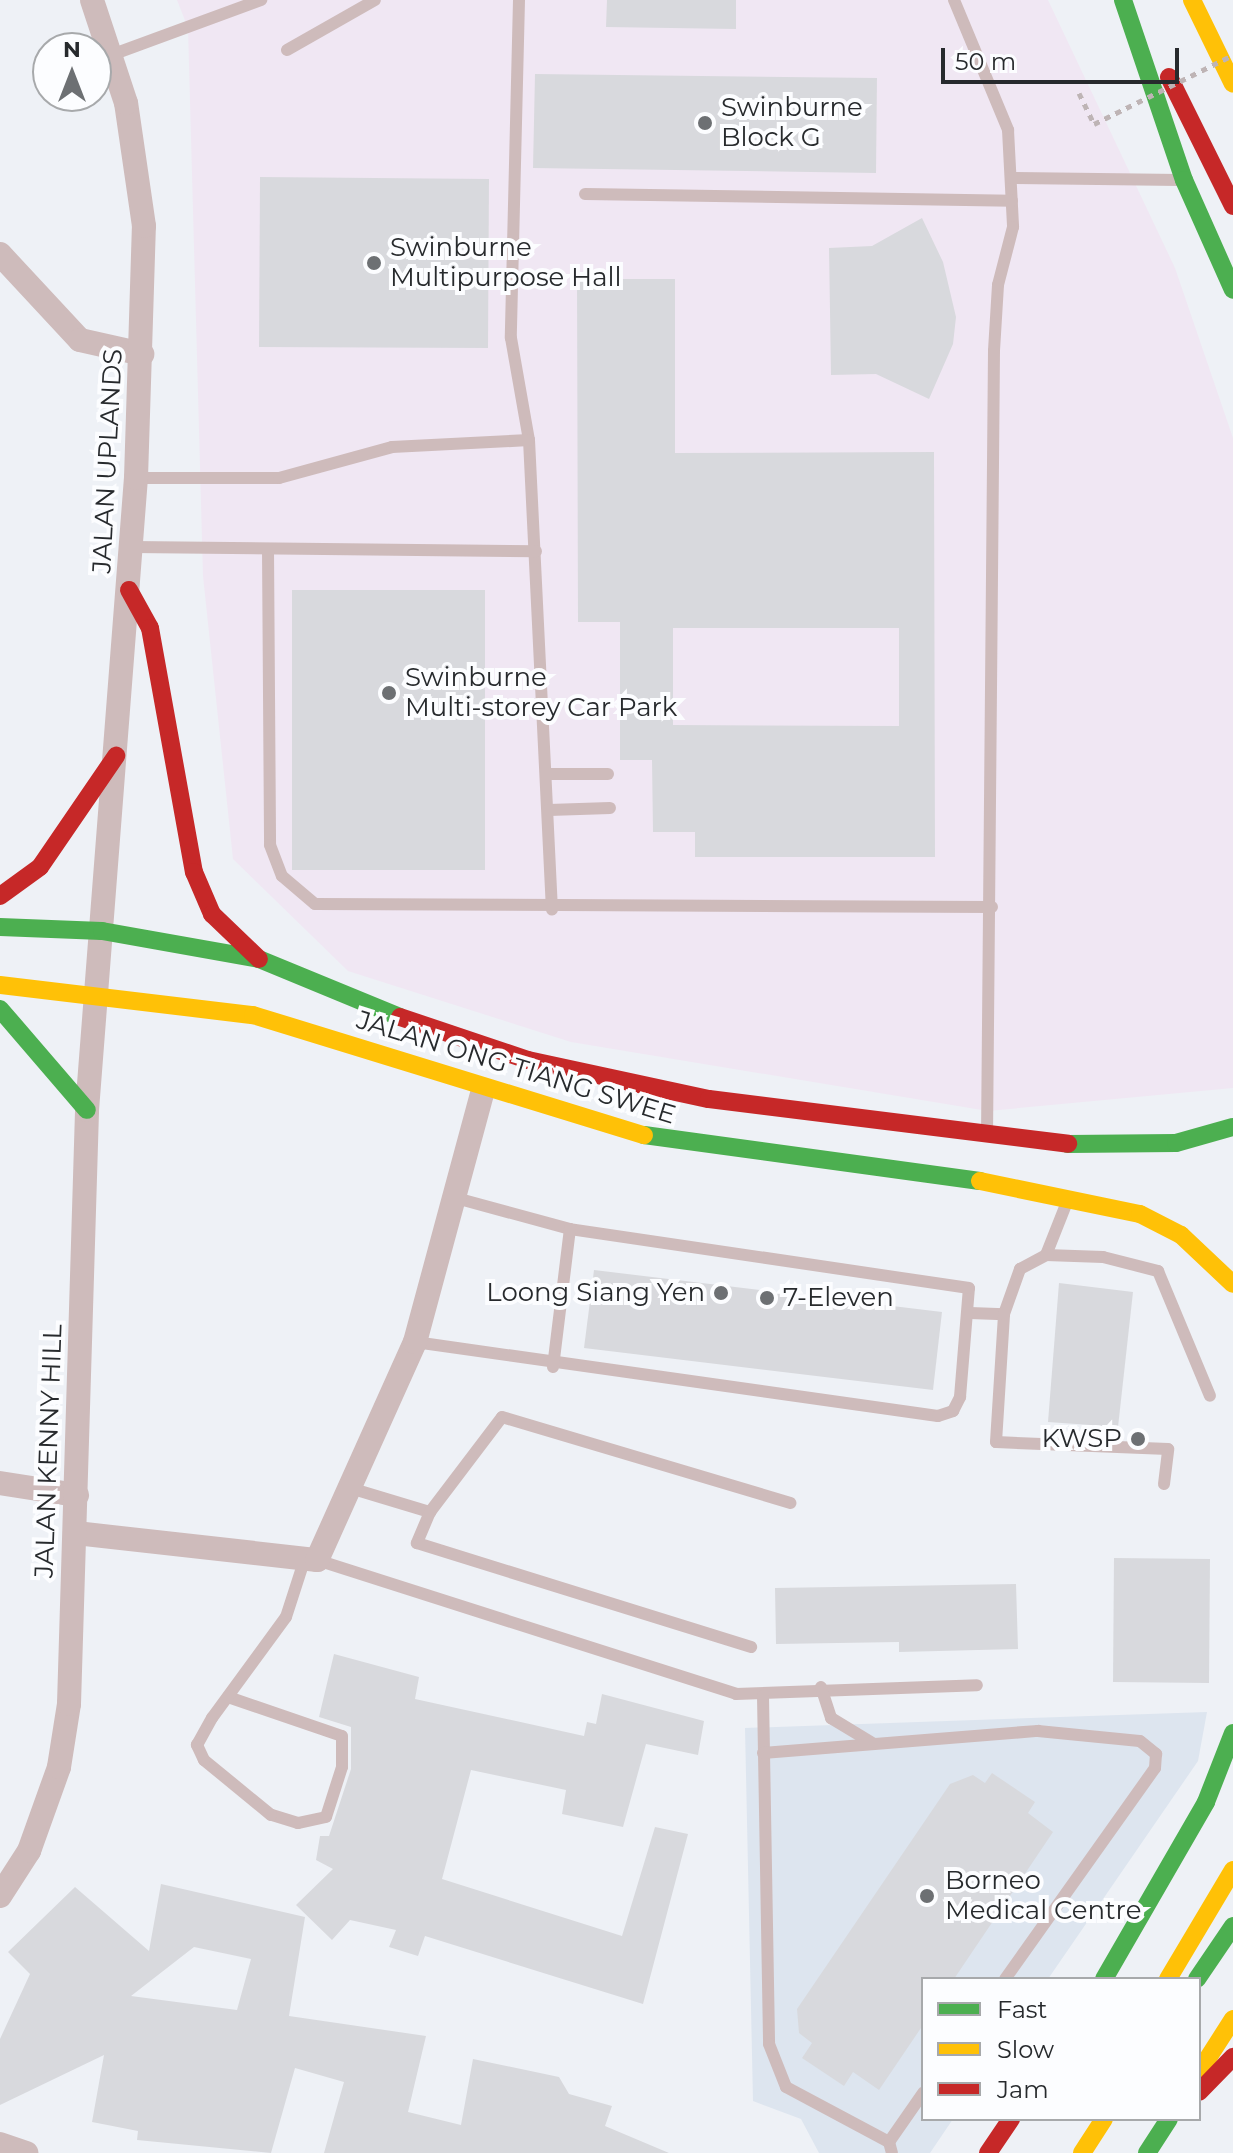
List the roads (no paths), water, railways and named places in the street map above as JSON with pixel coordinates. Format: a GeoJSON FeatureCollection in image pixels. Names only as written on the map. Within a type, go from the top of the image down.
{"type":"FeatureCollection","features":[{"type":"Feature","properties":{"kind":"main road"},"geometry":{"type":"LineString","coordinates":[[1123,0],[1184,180],[1233,290]]}},
{"type":"Feature","properties":{"kind":"main road"},"geometry":{"type":"LineString","coordinates":[[1129,0],[1233,206]]}},
{"type":"Feature","properties":{"kind":"main road"},"geometry":{"type":"LineString","coordinates":[[1192,0],[1233,84]]}},
{"type":"Feature","properties":{"kind":"main road"},"geometry":{"type":"LineString","coordinates":[[1211,0],[1226,18]]}},
{"type":"Feature","properties":{"kind":"main road"},"geometry":{"type":"LineString","coordinates":[[129,590],[154,643],[194,872],[212,914],[259,959]]}},
{"type":"Feature","properties":{"kind":"main road"},"geometry":{"type":"LineString","coordinates":[[0,896],[40,867],[116,756]]}},
{"type":"Feature","properties":{"kind":"main road","name":"JALAN ONG TIANG SWEE"},"geometry":{"type":"LineString","coordinates":[[0,927],[102,931],[259,959],[347,1000],[528,1060],[709,1099],[986,1137],[1106,1149],[1176,1143],[1233,1127]]}},
{"type":"Feature","properties":{"kind":"main road","name":"JALAN ONG TIANG SWEE"},"geometry":{"type":"LineString","coordinates":[[0,985],[97,994],[253,1015],[483,1090],[666,1142],[1070,1197],[1140,1214],[1181,1235],[1233,1284]]}},
{"type":"Feature","properties":{"kind":"main road"},"geometry":{"type":"LineString","coordinates":[[0,1009],[87,1110]]}},
{"type":"Feature","properties":{"kind":"main road"},"geometry":{"type":"LineString","coordinates":[[1105,1977],[1206,1802],[1233,1733]]}},
{"type":"Feature","properties":{"kind":"main road"},"geometry":{"type":"LineString","coordinates":[[1169,1977],[1233,1870]]}},
{"type":"Feature","properties":{"kind":"main road"},"geometry":{"type":"LineString","coordinates":[[1198,1977],[1233,1926]]}},
{"type":"Feature","properties":{"kind":"main road"},"geometry":{"type":"LineString","coordinates":[[1201,2069],[1233,2019]]}},
{"type":"Feature","properties":{"kind":"main road"},"geometry":{"type":"LineString","coordinates":[[1201,2090],[1233,2057]]}},
{"type":"Feature","properties":{"kind":"main road"},"geometry":{"type":"LineString","coordinates":[[988,2153],[1010,2121]]}},
{"type":"Feature","properties":{"kind":"main road"},"geometry":{"type":"LineString","coordinates":[[1082,2153],[1103,2121]]}},
{"type":"Feature","properties":{"kind":"main road"},"geometry":{"type":"LineString","coordinates":[[1147,2153],[1168,2121]]}},
{"type":"Feature","properties":{"kind":"street","name":"JALAN UPLANDS"},"geometry":{"type":"LineString","coordinates":[[92,0],[114,54],[144,226],[142,354],[132,547],[97,994]]}},
{"type":"Feature","properties":{"kind":"street"},"geometry":{"type":"LineString","coordinates":[[0,254],[80,340],[142,354]]}},
{"type":"Feature","properties":{"kind":"street","name":"JALAN KENNY HILL"},"geometry":{"type":"LineString","coordinates":[[0,1896],[29,1851],[59,1767],[76,1533],[87,1110],[97,994]]}},
{"type":"Feature","properties":{"kind":"street"},"geometry":{"type":"LineString","coordinates":[[76,1533],[311,1559],[350,1488],[415,1342],[483,1090]]}},
{"type":"Feature","properties":{"kind":"street"},"geometry":{"type":"LineString","coordinates":[[0,1483],[77,1495]]}},
{"type":"Feature","properties":{"kind":"street"},"geometry":{"type":"LineString","coordinates":[[0,2144],[26,2153]]}},
{"type":"Feature","properties":{"kind":"lane"},"geometry":{"type":"LineString","coordinates":[[114,54],[218,20],[261,0]]}},
{"type":"Feature","properties":{"kind":"lane"},"geometry":{"type":"LineString","coordinates":[[287,50],[375,0]]}},
{"type":"Feature","properties":{"kind":"lane"},"geometry":{"type":"LineString","coordinates":[[519,0],[511,338],[529,440],[552,909]]}},
{"type":"Feature","properties":{"kind":"lane"},"geometry":{"type":"LineString","coordinates":[[954,0],[1000,102],[1012,201],[994,351],[992,907],[986,1137]]}},
{"type":"Feature","properties":{"kind":"lane"},"geometry":{"type":"LineString","coordinates":[[1011,178],[1184,180]]}},
{"type":"Feature","properties":{"kind":"lane"},"geometry":{"type":"LineString","coordinates":[[585,194],[1012,201]]}},
{"type":"Feature","properties":{"kind":"lane"},"geometry":{"type":"LineString","coordinates":[[136,478],[279,478],[392,447],[529,440]]}},
{"type":"Feature","properties":{"kind":"lane"},"geometry":{"type":"LineString","coordinates":[[132,547],[536,551]]}},
{"type":"Feature","properties":{"kind":"lane"},"geometry":{"type":"LineString","coordinates":[[268,550],[270,845],[282,876],[315,904],[552,909],[992,907]]}},
{"type":"Feature","properties":{"kind":"lane"},"geometry":{"type":"LineString","coordinates":[[546,774],[608,774]]}},
{"type":"Feature","properties":{"kind":"lane"},"geometry":{"type":"LineString","coordinates":[[549,810],[610,808]]}},
{"type":"Feature","properties":{"kind":"lane"},"geometry":{"type":"LineString","coordinates":[[415,1342],[553,1367],[938,1416],[953,1411],[960,1397],[970,1313],[969,1288],[952,1282],[570,1229],[452,1197]]}},
{"type":"Feature","properties":{"kind":"lane"},"geometry":{"type":"LineString","coordinates":[[1046,1255],[1070,1197]]}},
{"type":"Feature","properties":{"kind":"lane"},"geometry":{"type":"LineString","coordinates":[[553,1367],[570,1229]]}},
{"type":"Feature","properties":{"kind":"lane"},"geometry":{"type":"LineString","coordinates":[[1164,1484],[1168,1449],[996,1442],[1004,1314],[1020,1269],[1046,1255],[1103,1257],[1158,1271],[1210,1396]]}},
{"type":"Feature","properties":{"kind":"lane"},"geometry":{"type":"LineString","coordinates":[[970,1313],[1004,1314]]}},
{"type":"Feature","properties":{"kind":"lane"},"geometry":{"type":"LineString","coordinates":[[751,1647],[417,1543],[430,1512],[502,1417],[790,1503]]}},
{"type":"Feature","properties":{"kind":"lane"},"geometry":{"type":"LineString","coordinates":[[350,1488],[430,1512]]}},
{"type":"Feature","properties":{"kind":"lane"},"geometry":{"type":"LineString","coordinates":[[228,1697],[342,1736],[342,1767],[326,1817],[298,1823],[271,1815],[204,1760],[197,1745],[228,1697],[286,1617],[311,1559],[697,1685],[763,1696],[821,1687],[977,1685]]}},
{"type":"Feature","properties":{"kind":"lane"},"geometry":{"type":"LineString","coordinates":[[821,1687],[831,1718],[874,1744]]}},
{"type":"Feature","properties":{"kind":"lane"},"geometry":{"type":"LineString","coordinates":[[763,1696],[763,1952],[777,2070],[786,2087],[890,2147],[921,2096]]}},
{"type":"Feature","properties":{"kind":"lane"},"geometry":{"type":"LineString","coordinates":[[763,1753],[1038,1731],[1140,1741],[1156,1754],[1155,1768],[1006,1977]]}},
{"type":"Feature","properties":{"kind":"place","name":"Swinburne Block G"},"geometry":{"type":"Point","coordinates":[705,123]}},
{"type":"Feature","properties":{"kind":"place","name":"Swinburne Multipurpose Hall"},"geometry":{"type":"Point","coordinates":[374,263]}},
{"type":"Feature","properties":{"kind":"place","name":"Swinburne Multi-storey Car Park"},"geometry":{"type":"Point","coordinates":[389,693]}},
{"type":"Feature","properties":{"kind":"place","name":"Loong Siang Yen"},"geometry":{"type":"Point","coordinates":[721,1293]}},
{"type":"Feature","properties":{"kind":"place","name":"7-Eleven"},"geometry":{"type":"Point","coordinates":[767,1298]}},
{"type":"Feature","properties":{"kind":"place","name":"KWSP"},"geometry":{"type":"Point","coordinates":[1138,1439]}},
{"type":"Feature","properties":{"kind":"place","name":"Borneo Medical Centre"},"geometry":{"type":"Point","coordinates":[927,1896]}}]}
